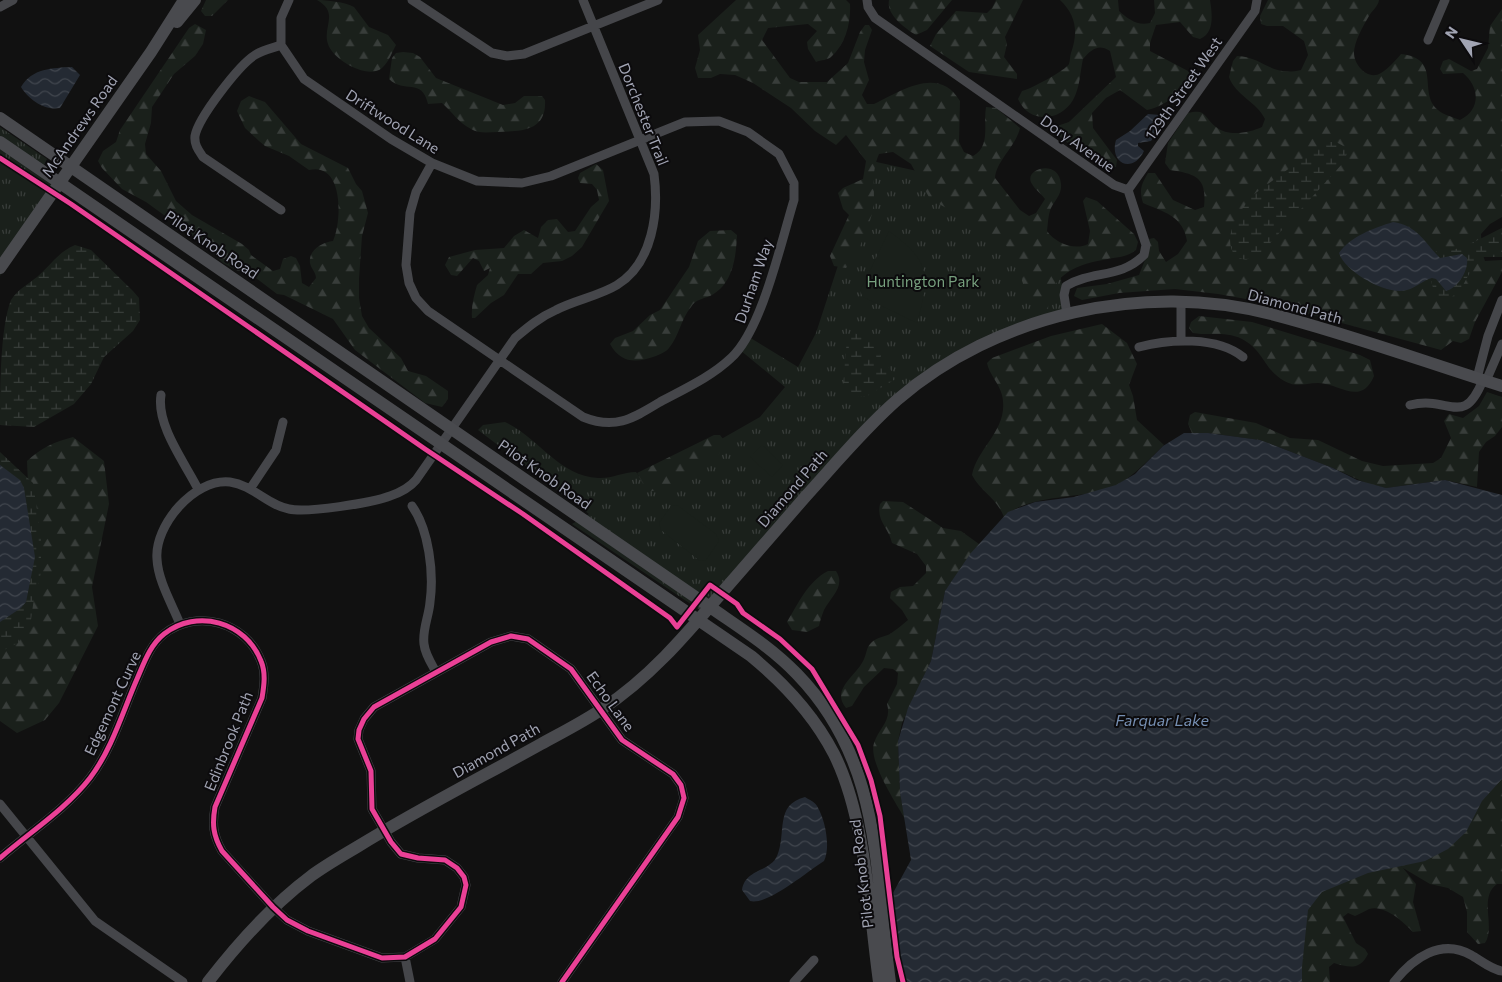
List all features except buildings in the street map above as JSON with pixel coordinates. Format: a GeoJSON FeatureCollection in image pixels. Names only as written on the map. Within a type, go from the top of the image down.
{"type":"FeatureCollection","features":[{"type":"Feature","properties":{"kind":"main road","name":"McAndrews Road"},"geometry":{"type":"LineString","coordinates":[[0,268],[151,52],[184,0]]}},
{"type":"Feature","properties":{"kind":"main road","name":"McAndrews Road"},"geometry":{"type":"LineString","coordinates":[[151,52],[195,0]]}},
{"type":"Feature","properties":{"kind":"main road","name":"Pilot Knob Road"},"geometry":{"type":"LineString","coordinates":[[0,118],[710,607],[771,650],[796,673],[832,719],[852,755],[863,786],[871,817],[890,982]]}},
{"type":"Feature","properties":{"kind":"main road","name":"Pilot Knob Road"},"geometry":{"type":"LineString","coordinates":[[0,142],[699,620],[751,656],[786,686],[818,728],[835,755],[850,793],[856,814],[879,982]]}},
{"type":"Feature","properties":{"kind":"main road","name":"Diamond Path"},"geometry":{"type":"LineString","coordinates":[[208,982],[233,950],[273,908],[312,875],[383,831],[601,710],[650,672],[699,620],[856,439],[898,399],[940,368],[978,347],[1018,329],[1067,314],[1117,304],[1181,302],[1219,304],[1269,313],[1502,386]]}},
{"type":"Feature","properties":{"kind":"street"},"geometry":{"type":"LineString","coordinates":[[0,7],[13,0]]}},
{"type":"Feature","properties":{"kind":"street"},"geometry":{"type":"LineString","coordinates":[[281,210],[204,157],[197,149],[194,138],[198,126],[236,73],[256,55],[281,45],[281,18],[289,0]]}},
{"type":"Feature","properties":{"kind":"street"},"geometry":{"type":"LineString","coordinates":[[412,0],[492,53],[508,56],[524,54],[658,0]]}},
{"type":"Feature","properties":{"kind":"street","name":"Dorchester Trail"},"geometry":{"type":"LineString","coordinates":[[198,489],[224,482],[250,489],[278,506],[298,511],[384,498],[402,491],[414,483],[451,427],[515,338],[535,321],[557,309],[616,286],[629,276],[639,264],[654,226],[658,200],[654,174],[583,0]]}},
{"type":"Feature","properties":{"kind":"street","name":"129th Street West"},"geometry":{"type":"LineString","coordinates":[[1128,190],[1255,11],[1257,0]]}},
{"type":"Feature","properties":{"kind":"street"},"geometry":{"type":"LineString","coordinates":[[1428,40],[1446,0]]}},
{"type":"Feature","properties":{"kind":"street","name":"Dory Avenue"},"geometry":{"type":"LineString","coordinates":[[868,4],[881,21],[1114,185],[1128,190]]}},
{"type":"Feature","properties":{"kind":"street","name":"Driftwood Lane"},"geometry":{"type":"LineString","coordinates":[[281,45],[304,79],[391,139],[432,162],[477,181],[522,183],[551,176],[640,140]]}},
{"type":"Feature","properties":{"kind":"street","name":"Durham Way"},"geometry":{"type":"LineString","coordinates":[[432,162],[416,192],[410,213],[406,264],[409,284],[416,298],[428,311],[582,417],[596,422],[612,424],[633,418],[714,372],[732,358],[747,340],[757,318],[794,200],[794,183],[779,154],[748,132],[718,121],[685,122],[640,140]]}},
{"type":"Feature","properties":{"kind":"street"},"geometry":{"type":"LineString","coordinates":[[1067,314],[1064,295],[1066,286],[1076,280],[1129,267],[1144,255],[1146,245],[1128,190]]}},
{"type":"Feature","properties":{"kind":"street"},"geometry":{"type":"LineString","coordinates":[[1482,380],[1488,336],[1502,300]]}},
{"type":"Feature","properties":{"kind":"street"},"geometry":{"type":"LineString","coordinates":[[1181,302],[1181,341]]}},
{"type":"Feature","properties":{"kind":"street"},"geometry":{"type":"LineString","coordinates":[[1139,347],[1164,341],[1181,341],[1223,346],[1243,357]]}},
{"type":"Feature","properties":{"kind":"street"},"geometry":{"type":"LineString","coordinates":[[1410,405],[1426,402],[1457,407],[1466,406],[1476,397],[1482,380],[1502,344]]}},
{"type":"Feature","properties":{"kind":"street"},"geometry":{"type":"LineString","coordinates":[[161,395],[159,403],[163,422],[198,489],[179,506],[160,536],[156,558],[159,573],[180,624]]}},
{"type":"Feature","properties":{"kind":"street"},"geometry":{"type":"LineString","coordinates":[[250,489],[276,450],[283,422]]}},
{"type":"Feature","properties":{"kind":"street"},"geometry":{"type":"LineString","coordinates":[[412,506],[421,520],[428,543],[430,602],[424,646],[436,672]]}},
{"type":"Feature","properties":{"kind":"street","name":"Edinbrook Path"},"geometry":{"type":"LineString","coordinates":[[180,624],[206,620],[229,625],[248,639],[261,661],[264,680],[262,698],[215,807],[212,825],[215,839],[222,851],[273,908],[287,920],[308,932],[382,958],[405,957]]}},
{"type":"Feature","properties":{"kind":"street","name":"Edgemont Curve"},"geometry":{"type":"LineString","coordinates":[[0,858],[70,800],[90,777],[105,754],[150,649],[163,634],[180,624]]}},
{"type":"Feature","properties":{"kind":"street","name":"Echo Lane"},"geometry":{"type":"LineString","coordinates":[[405,957],[435,939],[461,908],[466,885],[464,877],[457,868],[444,860],[418,858],[401,854],[383,831],[372,809],[371,771],[358,739],[361,724],[374,707],[436,672],[491,642],[506,637],[518,636],[528,639],[571,669],[627,744],[665,768],[678,779],[683,791],[684,805],[678,817],[562,982]]}},
{"type":"Feature","properties":{"kind":"street"},"geometry":{"type":"LineString","coordinates":[[0,804],[95,921],[183,982]]}},
{"type":"Feature","properties":{"kind":"street"},"geometry":{"type":"LineString","coordinates":[[1394,982],[1406,967],[1431,951],[1444,947],[1462,950],[1502,971]]}},
{"type":"Feature","properties":{"kind":"street"},"geometry":{"type":"LineString","coordinates":[[405,957],[410,982]]}},
{"type":"Feature","properties":{"kind":"street"},"geometry":{"type":"LineString","coordinates":[[794,982],[814,960]]}},
{"type":"Feature","properties":{"kind":"green space"},"geometry":{"type":"Polygon","coordinates":[[[206,0],[228,0],[212,16],[205,16],[201,11],[206,0]]]}},
{"type":"Feature","properties":{"kind":"green space"},"geometry":{"type":"Polygon","coordinates":[[[317,0],[350,5],[354,7],[369,27],[388,35],[396,45],[382,68],[368,72],[360,70],[344,62],[331,50],[327,38],[328,10],[317,0]]]}},
{"type":"Feature","properties":{"kind":"green space"},"geometry":{"type":"Polygon","coordinates":[[[736,0],[846,0],[850,4],[850,18],[844,39],[836,52],[828,59],[816,62],[808,49],[807,42],[817,31],[808,24],[768,28],[762,40],[790,78],[799,82],[827,82],[848,63],[860,32],[865,25],[869,25],[872,30],[865,50],[864,62],[869,80],[862,95],[867,104],[874,104],[919,84],[942,84],[951,90],[960,101],[959,142],[964,152],[973,156],[979,152],[984,141],[986,107],[996,108],[1020,128],[1015,141],[996,172],[995,178],[1020,210],[1029,216],[1036,213],[1045,199],[1033,186],[1030,179],[1032,174],[1042,169],[1054,171],[1059,176],[1061,188],[1049,214],[1047,231],[1055,239],[1066,245],[1077,247],[1088,244],[1090,231],[1083,201],[1086,197],[1097,201],[1134,234],[1138,242],[1136,250],[1124,256],[1092,262],[1072,270],[1057,282],[1052,290],[1048,312],[1032,308],[1028,291],[1011,259],[1010,251],[1004,243],[977,225],[930,199],[911,164],[893,152],[879,154],[875,166],[873,207],[860,246],[846,268],[834,266],[830,256],[849,215],[843,209],[838,193],[843,188],[863,179],[866,161],[846,135],[836,145],[815,131],[791,108],[753,83],[735,75],[720,74],[711,78],[698,78],[695,68],[700,50],[698,35],[736,0]]]}},
{"type":"Feature","properties":{"kind":"green space"},"geometry":{"type":"Polygon","coordinates":[[[889,0],[952,0],[927,30],[916,35],[893,16],[890,11],[889,0]]]}},
{"type":"Feature","properties":{"kind":"green space"},"geometry":{"type":"Polygon","coordinates":[[[996,0],[1023,0],[1005,37],[1007,44],[1004,57],[1017,74],[1017,79],[969,72],[930,46],[936,34],[956,11],[987,13],[996,0]]]}},
{"type":"Feature","properties":{"kind":"green space"},"geometry":{"type":"Polygon","coordinates":[[[1060,0],[1118,0],[1119,11],[1122,14],[1133,21],[1145,24],[1150,23],[1155,13],[1154,0],[1210,0],[1212,16],[1210,27],[1205,36],[1200,39],[1193,37],[1180,22],[1156,25],[1150,43],[1150,51],[1188,71],[1191,76],[1178,93],[1160,106],[1147,110],[1120,90],[1106,98],[1092,113],[1093,128],[1117,160],[1116,167],[1102,163],[1083,152],[1064,140],[1053,130],[1054,127],[1069,122],[1116,77],[1110,51],[1098,48],[1092,50],[1083,59],[1073,100],[1060,113],[1053,116],[1037,116],[1029,113],[1018,99],[1022,91],[1061,71],[1069,64],[1075,32],[1070,12],[1060,0]]]}},
{"type":"Feature","properties":{"kind":"green space"},"geometry":{"type":"Polygon","coordinates":[[[1268,0],[1379,0],[1364,24],[1356,44],[1354,53],[1359,67],[1371,75],[1376,75],[1386,69],[1401,54],[1414,57],[1422,62],[1426,69],[1432,103],[1440,112],[1460,120],[1472,110],[1476,98],[1475,91],[1469,79],[1463,73],[1443,74],[1440,69],[1443,61],[1449,59],[1471,71],[1477,69],[1488,48],[1490,26],[1502,9],[1502,217],[1490,224],[1481,234],[1482,252],[1485,261],[1502,260],[1502,272],[1475,322],[1469,339],[1461,343],[1453,341],[1441,350],[1268,303],[1175,289],[1119,293],[1082,300],[1074,296],[1077,288],[1107,284],[1139,275],[1149,250],[1149,239],[1154,238],[1158,242],[1159,251],[1166,262],[1178,254],[1187,241],[1185,233],[1177,220],[1165,212],[1143,203],[1141,188],[1148,173],[1155,173],[1173,200],[1195,210],[1204,207],[1204,190],[1198,179],[1187,173],[1170,170],[1165,163],[1168,143],[1188,113],[1202,113],[1212,124],[1226,132],[1245,132],[1262,127],[1265,119],[1257,108],[1236,89],[1229,77],[1233,61],[1237,56],[1246,57],[1282,71],[1301,70],[1308,55],[1304,41],[1283,26],[1261,24],[1260,16],[1268,0]]]}},
{"type":"Feature","properties":{"kind":"green space"},"geometry":{"type":"Polygon","coordinates":[[[195,24],[206,30],[203,44],[195,56],[174,74],[152,107],[151,123],[145,144],[146,154],[161,171],[176,201],[192,215],[242,244],[249,250],[251,255],[273,271],[280,269],[283,259],[291,256],[296,258],[300,266],[302,283],[309,287],[316,278],[310,263],[311,254],[317,247],[333,241],[336,232],[339,208],[338,195],[329,175],[320,170],[309,170],[289,156],[265,146],[245,128],[237,111],[241,101],[249,96],[265,102],[301,144],[348,168],[362,191],[368,213],[362,236],[359,279],[359,298],[362,316],[369,328],[401,358],[408,371],[426,376],[448,391],[448,399],[442,407],[425,403],[355,350],[333,319],[284,295],[277,294],[248,272],[238,271],[223,263],[201,242],[146,202],[122,189],[102,168],[98,161],[103,151],[116,142],[120,130],[189,28],[195,24]]]}},
{"type":"Feature","properties":{"kind":"green space"},"geometry":{"type":"Polygon","coordinates":[[[396,53],[413,53],[420,57],[436,78],[503,105],[515,103],[524,96],[542,96],[545,100],[542,118],[537,124],[523,130],[474,131],[463,124],[442,103],[428,104],[425,96],[417,88],[401,85],[389,79],[392,58],[396,53]]]}},
{"type":"Feature","properties":{"kind":"green space"},"geometry":{"type":"Polygon","coordinates":[[[0,127],[47,159],[43,167],[64,181],[0,276],[0,127]]]}},
{"type":"Feature","properties":{"kind":"green space"},"geometry":{"type":"Polygon","coordinates":[[[1325,142],[1336,142],[1349,149],[1343,163],[1263,251],[1246,260],[1236,257],[1230,241],[1231,233],[1238,216],[1248,201],[1253,195],[1325,142]]]}},
{"type":"Feature","properties":{"kind":"green space","name":"Huntington Park"},"geometry":{"type":"Polygon","coordinates":[[[872,161],[917,171],[1060,272],[1066,314],[956,361],[892,407],[704,613],[572,524],[589,514],[478,430],[483,425],[505,422],[572,471],[584,476],[598,478],[636,472],[644,483],[760,417],[785,387],[740,350],[749,337],[798,367],[816,333],[872,161]]]}},
{"type":"Feature","properties":{"kind":"green space"},"geometry":{"type":"Polygon","coordinates":[[[596,164],[603,170],[609,201],[582,247],[572,256],[562,261],[543,263],[531,274],[518,274],[504,295],[491,303],[475,318],[472,318],[472,305],[477,285],[488,275],[490,268],[484,271],[479,261],[473,258],[457,276],[451,275],[445,265],[449,257],[475,250],[504,248],[514,236],[524,230],[538,238],[541,227],[548,220],[557,219],[568,232],[575,231],[591,207],[599,200],[597,190],[592,184],[580,183],[578,178],[580,173],[596,164]]]}},
{"type":"Feature","properties":{"kind":"green space"},"geometry":{"type":"Polygon","coordinates":[[[1502,228],[1502,257],[1483,257],[1474,265],[1462,287],[1448,301],[1441,300],[1434,289],[1431,278],[1434,252],[1443,252],[1461,247],[1502,228]]]}},
{"type":"Feature","properties":{"kind":"green space"},"geometry":{"type":"Polygon","coordinates":[[[731,230],[737,235],[736,252],[728,278],[718,291],[693,304],[668,349],[656,356],[636,361],[624,358],[614,351],[610,344],[615,338],[633,331],[650,315],[660,310],[689,267],[698,241],[710,231],[731,230]]]}},
{"type":"Feature","properties":{"kind":"green space"},"geometry":{"type":"Polygon","coordinates":[[[889,231],[913,252],[920,261],[924,271],[924,293],[917,323],[863,297],[860,291],[889,231]]]}},
{"type":"Feature","properties":{"kind":"green space"},"geometry":{"type":"Polygon","coordinates":[[[75,245],[91,250],[133,291],[139,298],[140,320],[133,331],[104,357],[91,384],[74,404],[34,427],[0,425],[3,343],[7,312],[11,300],[59,255],[75,245]]]}},
{"type":"Feature","properties":{"kind":"green space"},"geometry":{"type":"Polygon","coordinates":[[[1199,316],[1252,322],[1360,355],[1370,360],[1374,376],[1369,385],[1363,390],[1356,392],[1318,383],[1291,384],[1275,375],[1255,348],[1242,339],[1224,334],[1193,333],[1189,328],[1191,322],[1199,316]]]}},
{"type":"Feature","properties":{"kind":"green space"},"geometry":{"type":"Polygon","coordinates":[[[1102,324],[1127,343],[1137,364],[1129,385],[1137,420],[1164,445],[1136,472],[1117,485],[1089,493],[1042,500],[1015,509],[1004,517],[997,504],[972,475],[980,455],[997,428],[1003,407],[1001,391],[987,363],[992,358],[1051,336],[1102,324]]]}},
{"type":"Feature","properties":{"kind":"green space"},"geometry":{"type":"Polygon","coordinates":[[[854,333],[868,340],[899,377],[867,396],[849,396],[843,387],[847,338],[854,333]]]}},
{"type":"Feature","properties":{"kind":"green space"},"geometry":{"type":"Polygon","coordinates":[[[1487,392],[1502,397],[1502,427],[1495,436],[1486,442],[1479,452],[1477,487],[1445,480],[1386,488],[1368,484],[1333,468],[1260,440],[1208,433],[1192,433],[1188,424],[1190,415],[1195,412],[1256,423],[1290,438],[1318,440],[1362,461],[1383,466],[1433,463],[1441,458],[1451,438],[1444,421],[1449,414],[1463,418],[1479,406],[1487,392]]]}},
{"type":"Feature","properties":{"kind":"green space"},"geometry":{"type":"Polygon","coordinates":[[[714,435],[720,435],[723,439],[722,448],[715,459],[686,474],[669,491],[647,491],[637,473],[714,435]]]}},
{"type":"Feature","properties":{"kind":"green space"},"geometry":{"type":"Polygon","coordinates":[[[73,437],[104,461],[109,504],[92,587],[98,626],[59,703],[45,720],[17,733],[0,721],[0,620],[29,508],[27,461],[37,452],[48,446],[73,437]]]}},
{"type":"Feature","properties":{"kind":"green space"},"geometry":{"type":"Polygon","coordinates":[[[762,445],[783,465],[772,477],[750,457],[762,445]]]}},
{"type":"Feature","properties":{"kind":"green space"},"geometry":{"type":"Polygon","coordinates":[[[0,452],[33,483],[41,537],[41,573],[34,598],[30,627],[18,643],[0,652],[0,452]]]}},
{"type":"Feature","properties":{"kind":"green space"},"geometry":{"type":"Polygon","coordinates":[[[883,501],[903,502],[943,528],[961,531],[979,544],[945,591],[931,661],[902,723],[898,741],[900,792],[905,819],[884,782],[873,751],[876,738],[888,715],[887,704],[897,684],[898,673],[893,669],[884,668],[864,687],[852,706],[846,708],[841,695],[846,683],[861,665],[870,644],[876,639],[890,634],[908,620],[902,610],[890,598],[891,592],[900,587],[913,586],[926,573],[926,566],[917,554],[892,543],[881,520],[879,510],[880,504],[883,501]]]}},
{"type":"Feature","properties":{"kind":"green space"},"geometry":{"type":"Polygon","coordinates":[[[677,505],[716,534],[719,541],[706,560],[700,561],[661,530],[659,523],[671,506],[677,505]]]}},
{"type":"Feature","properties":{"kind":"green space"},"geometry":{"type":"Polygon","coordinates":[[[828,571],[836,571],[839,576],[839,582],[836,591],[824,610],[819,626],[807,632],[792,630],[787,622],[809,587],[828,571]]]}},
{"type":"Feature","properties":{"kind":"green space"},"geometry":{"type":"Polygon","coordinates":[[[1502,736],[1502,884],[1497,884],[1491,890],[1488,904],[1489,929],[1485,943],[1478,944],[1467,932],[1467,912],[1463,897],[1448,888],[1430,884],[1403,868],[1416,884],[1413,902],[1421,931],[1413,932],[1399,919],[1381,909],[1369,909],[1355,916],[1348,913],[1343,917],[1356,943],[1365,949],[1368,954],[1362,963],[1350,967],[1334,963],[1329,967],[1330,982],[1291,982],[1305,897],[1502,736]]]}},
{"type":"Feature","properties":{"kind":"water"},"geometry":{"type":"Polygon","coordinates":[[[72,67],[80,75],[60,108],[49,108],[38,104],[21,87],[31,76],[44,70],[72,67]]]}},
{"type":"Feature","properties":{"kind":"water"},"geometry":{"type":"Polygon","coordinates":[[[1148,114],[1160,115],[1163,123],[1151,141],[1138,143],[1138,146],[1144,151],[1139,158],[1128,164],[1123,163],[1116,155],[1116,140],[1130,131],[1148,114]]]}},
{"type":"Feature","properties":{"kind":"water"},"geometry":{"type":"Polygon","coordinates":[[[1393,222],[1414,231],[1440,258],[1462,254],[1467,258],[1462,278],[1455,286],[1446,291],[1436,279],[1432,278],[1410,289],[1399,291],[1378,286],[1349,268],[1339,253],[1344,247],[1363,233],[1393,222]]]}},
{"type":"Feature","properties":{"kind":"water","name":"Farquar Lake"},"geometry":{"type":"Polygon","coordinates":[[[1184,433],[1208,433],[1260,440],[1333,468],[1357,480],[1386,488],[1445,480],[1502,495],[1502,779],[1482,801],[1466,832],[1448,849],[1425,861],[1368,873],[1322,892],[1308,910],[1302,982],[906,982],[898,958],[893,893],[911,860],[900,792],[898,741],[908,708],[931,661],[945,591],[970,554],[1008,512],[1035,502],[1074,497],[1116,485],[1135,474],[1163,446],[1184,433]]]}},
{"type":"Feature","properties":{"kind":"water"},"geometry":{"type":"Polygon","coordinates":[[[0,465],[20,480],[24,488],[35,557],[26,602],[21,608],[0,622],[0,465]]]}},
{"type":"Feature","properties":{"kind":"water"},"geometry":{"type":"Polygon","coordinates":[[[805,797],[816,804],[822,818],[827,841],[824,861],[777,893],[757,901],[750,901],[742,890],[744,883],[753,874],[774,861],[780,847],[785,813],[795,801],[805,797]]]}},
{"type":"Feature","properties":{"kind":"cycle path"},"geometry":{"type":"LineString","coordinates":[[0,158],[71,204],[425,449],[523,514],[670,618],[677,627],[710,585],[737,604],[743,613],[780,639],[812,669],[858,745],[871,780],[880,816],[897,957],[903,982]]}},
{"type":"Feature","properties":{"kind":"cycle path"},"geometry":{"type":"LineString","coordinates":[[0,858],[70,800],[98,767],[111,742],[148,655],[159,638],[177,626],[191,622],[219,623],[232,628],[244,637],[254,648],[264,670],[262,698],[215,807],[214,829],[222,851],[287,920],[308,931],[382,958],[405,957],[435,939],[461,907],[466,885],[464,877],[457,868],[445,860],[418,858],[401,854],[391,842],[372,809],[371,771],[358,739],[359,730],[364,719],[374,707],[491,642],[511,636],[528,639],[571,669],[622,740],[673,774],[681,785],[684,798],[678,817],[562,982]]}}]}
